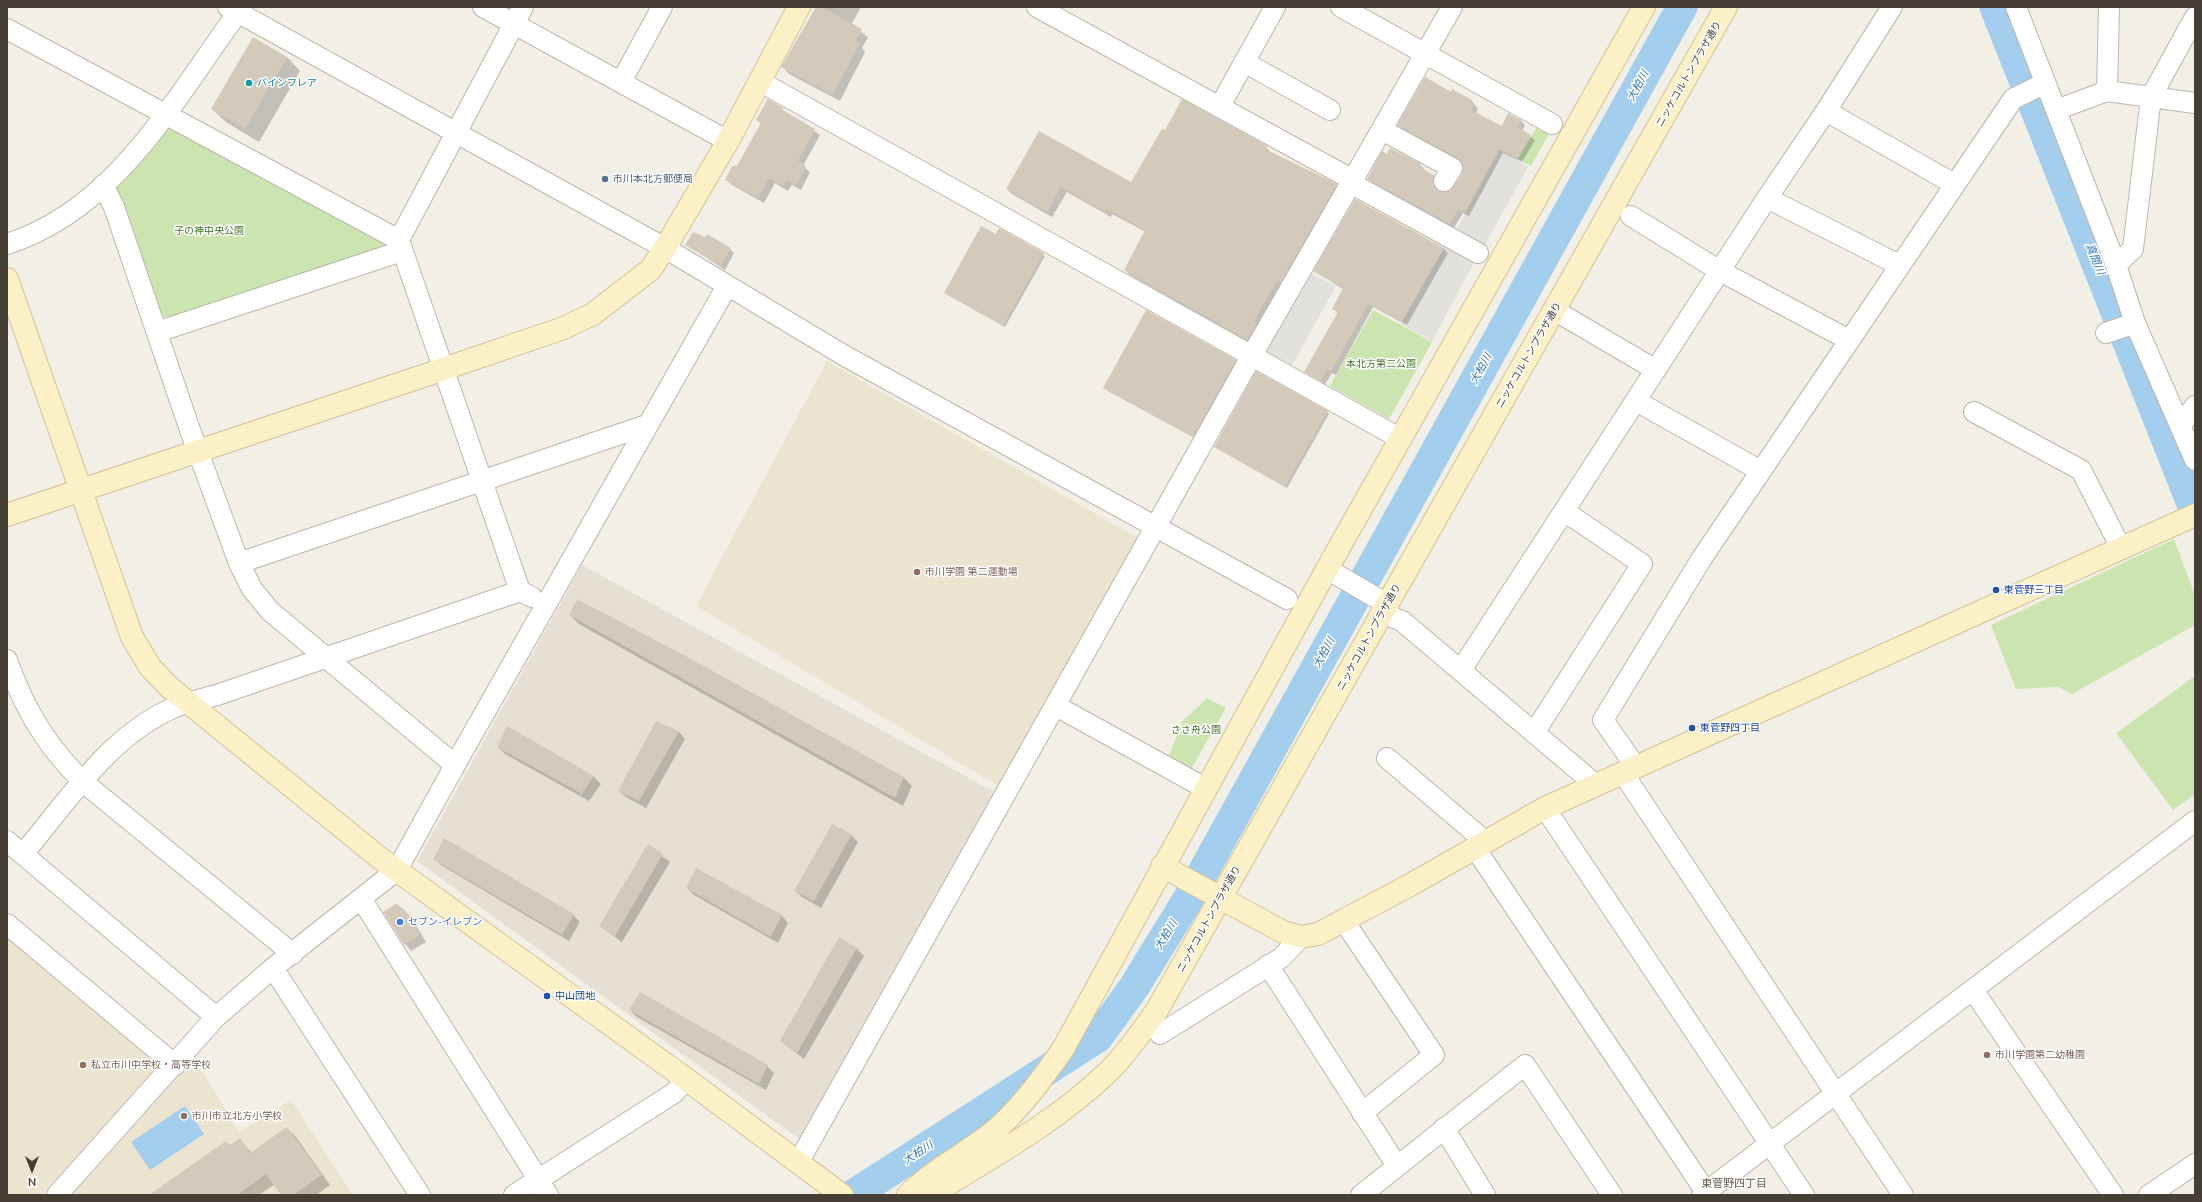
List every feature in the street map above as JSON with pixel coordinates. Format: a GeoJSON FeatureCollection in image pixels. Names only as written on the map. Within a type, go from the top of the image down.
{"type":"FeatureCollection","features":[{"type":"Feature","properties":{"kind":"street"},"geometry":{"type":"LineString","coordinates":[[483,7],[519,15],[621,82],[728,141]]}},
{"type":"Feature","properties":{"kind":"street"},"geometry":{"type":"LineString","coordinates":[[621,82],[662,7]]}},
{"type":"Feature","properties":{"kind":"street"},"geometry":{"type":"LineString","coordinates":[[7,515],[561,329],[593,314],[644,275],[665,248],[728,141],[799,7]]}},
{"type":"Feature","properties":{"kind":"street"},"geometry":{"type":"LineString","coordinates":[[1037,7],[1353,180],[1356,186],[1478,253]]}},
{"type":"Feature","properties":{"kind":"street"},"geometry":{"type":"LineString","coordinates":[[1220,106],[1274,7]]}},
{"type":"Feature","properties":{"kind":"street"},"geometry":{"type":"LineString","coordinates":[[1342,7],[1552,124]]}},
{"type":"Feature","properties":{"kind":"street"},"geometry":{"type":"LineString","coordinates":[[798,1163],[1251,357],[1452,7]]}},
{"type":"Feature","properties":{"kind":"street"},"geometry":{"type":"LineString","coordinates":[[908,1195],[920,1183],[964,1155],[999,1127],[1023,1103],[1063,1049],[1095,991],[1168,869],[1204,788],[1295,630],[1327,569],[1644,7]]}},
{"type":"Feature","properties":{"kind":"street","name":"ニッケコルトンプラザ通り"},"geometry":{"type":"LineString","coordinates":[[930,1195],[1064,1110],[1111,1069],[1136,1040],[1157,1010],[1215,894],[1384,609],[1726,7]]}},
{"type":"Feature","properties":{"kind":"street"},"geometry":{"type":"LineString","coordinates":[[1461,670],[1767,198],[1826,111],[1892,7]]}},
{"type":"Feature","properties":{"kind":"street"},"geometry":{"type":"LineString","coordinates":[[2016,7],[2116,265],[2135,323],[2181,425],[2195,460]]}},
{"type":"Feature","properties":{"kind":"street"},"geometry":{"type":"LineString","coordinates":[[2107,91],[2109,7]]}},
{"type":"Feature","properties":{"kind":"street"},"geometry":{"type":"LineString","coordinates":[[7,244],[30,236],[63,217],[104,185],[128,161],[166,114],[236,9],[665,248],[845,356],[1287,599]]}},
{"type":"Feature","properties":{"kind":"street"},"geometry":{"type":"LineString","coordinates":[[157,332],[401,246],[457,132],[519,15]]}},
{"type":"Feature","properties":{"kind":"street"},"geometry":{"type":"LineString","coordinates":[[2116,265],[2133,249],[2151,97],[2195,17]]}},
{"type":"Feature","properties":{"kind":"street"},"geometry":{"type":"LineString","coordinates":[[7,29],[166,114],[401,246],[520,592]]}},
{"type":"Feature","properties":{"kind":"street"},"geometry":{"type":"LineString","coordinates":[[1244,62],[1330,110]]}},
{"type":"Feature","properties":{"kind":"street"},"geometry":{"type":"LineString","coordinates":[[759,81],[1251,357],[1401,439]]}},
{"type":"Feature","properties":{"kind":"street"},"geometry":{"type":"LineString","coordinates":[[1903,1195],[1835,1093],[1630,770],[1603,720],[1702,558],[1954,184],[2014,99],[2045,83]]}},
{"type":"Feature","properties":{"kind":"street"},"geometry":{"type":"LineString","coordinates":[[2056,110],[2107,91],[2195,103]]}},
{"type":"Feature","properties":{"kind":"street"},"geometry":{"type":"LineString","coordinates":[[1826,111],[1954,184]]}},
{"type":"Feature","properties":{"kind":"street"},"geometry":{"type":"LineString","coordinates":[[1382,130],[1452,168],[1444,181]]}},
{"type":"Feature","properties":{"kind":"street"},"geometry":{"type":"LineString","coordinates":[[104,185],[114,207],[198,451],[239,563],[252,589],[270,611],[454,765]]}},
{"type":"Feature","properties":{"kind":"street"},"geometry":{"type":"LineString","coordinates":[[1767,198],[1899,265]]}},
{"type":"Feature","properties":{"kind":"street"},"geometry":{"type":"LineString","coordinates":[[1632,216],[1720,271],[1849,340]]}},
{"type":"Feature","properties":{"kind":"street"},"geometry":{"type":"LineString","coordinates":[[7,279],[132,638],[150,667],[187,703],[397,870],[686,1079],[835,1190]]}},
{"type":"Feature","properties":{"kind":"street"},"geometry":{"type":"LineString","coordinates":[[57,1195],[175,1065],[216,1017],[273,968],[362,900],[397,870],[454,765],[727,286]]}},
{"type":"Feature","properties":{"kind":"street"},"geometry":{"type":"LineString","coordinates":[[1554,310],[1656,370]]}},
{"type":"Feature","properties":{"kind":"street"},"geometry":{"type":"LineString","coordinates":[[2106,333],[2135,323]]}},
{"type":"Feature","properties":{"kind":"street"},"geometry":{"type":"LineString","coordinates":[[1636,401],[1761,472]]}},
{"type":"Feature","properties":{"kind":"street"},"geometry":{"type":"LineString","coordinates":[[2181,425],[2195,406]]}},
{"type":"Feature","properties":{"kind":"street"},"geometry":{"type":"LineString","coordinates":[[1974,412],[2081,470],[2121,548]]}},
{"type":"Feature","properties":{"kind":"street"},"geometry":{"type":"LineString","coordinates":[[239,563],[647,425]]}},
{"type":"Feature","properties":{"kind":"street"},"geometry":{"type":"LineString","coordinates":[[1534,733],[1642,564],[1564,511]]}},
{"type":"Feature","properties":{"kind":"street"},"geometry":{"type":"LineString","coordinates":[[1168,869],[1215,894],[1265,924],[1283,932],[1301,937],[1318,934],[1481,845],[1545,808],[2187,519]]}},
{"type":"Feature","properties":{"kind":"street"},"geometry":{"type":"LineString","coordinates":[[1327,569],[1402,621],[1596,785]]}},
{"type":"Feature","properties":{"kind":"street"},"geometry":{"type":"LineString","coordinates":[[23,854],[102,759],[137,728],[174,707],[217,695],[520,592],[546,604]]}},
{"type":"Feature","properties":{"kind":"street"},"geometry":{"type":"LineString","coordinates":[[7,660],[28,710],[44,738],[64,764],[83,782],[293,954]]}},
{"type":"Feature","properties":{"kind":"street"},"geometry":{"type":"LineString","coordinates":[[1056,706],[1204,788]]}},
{"type":"Feature","properties":{"kind":"street"},"geometry":{"type":"LineString","coordinates":[[1387,758],[1481,845],[1705,1194],[1835,1093],[2195,821]]}},
{"type":"Feature","properties":{"kind":"street"},"geometry":{"type":"LineString","coordinates":[[1545,808],[1804,1195]]}},
{"type":"Feature","properties":{"kind":"street"},"geometry":{"type":"LineString","coordinates":[[7,841],[216,1017]]}},
{"type":"Feature","properties":{"kind":"street"},"geometry":{"type":"LineString","coordinates":[[362,900],[543,1187]]}},
{"type":"Feature","properties":{"kind":"street"},"geometry":{"type":"LineString","coordinates":[[1344,921],[1434,1055],[1362,1113]]}},
{"type":"Feature","properties":{"kind":"street"},"geometry":{"type":"LineString","coordinates":[[7,924],[175,1065]]}},
{"type":"Feature","properties":{"kind":"street"},"geometry":{"type":"LineString","coordinates":[[1160,1034],[1281,958],[1301,937]]}},
{"type":"Feature","properties":{"kind":"street"},"geometry":{"type":"LineString","coordinates":[[1268,965],[1397,1166]]}},
{"type":"Feature","properties":{"kind":"street"},"geometry":{"type":"LineString","coordinates":[[273,968],[420,1195]]}},
{"type":"Feature","properties":{"kind":"street"},"geometry":{"type":"LineString","coordinates":[[1973,990],[2113,1195]]}},
{"type":"Feature","properties":{"kind":"street"},"geometry":{"type":"LineString","coordinates":[[1361,1195],[1525,1065],[1612,1195]]}},
{"type":"Feature","properties":{"kind":"street"},"geometry":{"type":"LineString","coordinates":[[514,1195],[543,1187],[674,1093],[686,1079]]}},
{"type":"Feature","properties":{"kind":"street"},"geometry":{"type":"LineString","coordinates":[[1444,1128],[1485,1195]]}},
{"type":"Feature","properties":{"kind":"street"},"geometry":{"type":"LineString","coordinates":[[2149,1195],[2195,1164]]}},
{"type":"Feature","properties":{"kind":"shaded area"},"geometry":{"type":"Polygon","coordinates":[[[1500,150],[1528,167],[1482,250],[1453,236],[1500,150]]]}},
{"type":"Feature","properties":{"kind":"shaded area"},"geometry":{"type":"Polygon","coordinates":[[[1446,245],[1475,261],[1432,341],[1401,324],[1446,245]]]}},
{"type":"Feature","properties":{"kind":"shaded area"},"geometry":{"type":"Polygon","coordinates":[[[1306,271],[1336,286],[1289,371],[1260,354],[1306,271]]]}},
{"type":"Feature","properties":{"kind":"shaded area","name":"市川学園 第二運動場"},"geometry":{"type":"Polygon","coordinates":[[[827,361],[1140,539],[1000,787],[696,606],[827,361]]]}},
{"type":"Feature","properties":{"kind":"shaded area"},"geometry":{"type":"Polygon","coordinates":[[[582,565],[996,793],[802,1141],[417,861],[582,565]]]}},
{"type":"Feature","properties":{"kind":"shaded area","name":"私立市川中学校・高等学校"},"geometry":{"type":"Polygon","coordinates":[[[7,933],[158,1058],[159,1072],[43,1195],[7,1195],[7,933]]]}},
{"type":"Feature","properties":{"kind":"shaded area","name":"市川市立北方小学校"},"geometry":{"type":"Polygon","coordinates":[[[189,1061],[196,1061],[239,1132],[291,1100],[353,1195],[69,1195],[189,1061]]]}},
{"type":"Feature","properties":{"kind":"green space","name":"子の神中央公園"},"geometry":{"type":"Polygon","coordinates":[[[168,124],[391,245],[171,320],[161,315],[114,190],[168,124]]]}},
{"type":"Feature","properties":{"kind":"green space"},"geometry":{"type":"Polygon","coordinates":[[[1539,124],[1551,130],[1531,166],[1518,159],[1539,124]]]}},
{"type":"Feature","properties":{"kind":"green space","name":"本北方第二公園"},"geometry":{"type":"Polygon","coordinates":[[[1373,310],[1432,342],[1389,419],[1330,386],[1373,310]]]}},
{"type":"Feature","properties":{"kind":"green space"},"geometry":{"type":"Polygon","coordinates":[[[2174,539],[2195,595],[2195,625],[2072,694],[2058,687],[2016,689],[1991,625],[2174,539]]]}},
{"type":"Feature","properties":{"kind":"green space"},"geometry":{"type":"Polygon","coordinates":[[[2195,676],[2195,794],[2173,810],[2116,733],[2195,676]]]}},
{"type":"Feature","properties":{"kind":"green space","name":"ささ舟公園"},"geometry":{"type":"Polygon","coordinates":[[[1207,698],[1226,708],[1189,773],[1167,761],[1182,722],[1207,698]]]}},
{"type":"Feature","properties":{"kind":"water"},"geometry":{"type":"Polygon","coordinates":[[[185,1106],[204,1134],[150,1170],[131,1142],[185,1106]]]}},
{"type":"Feature","properties":{"kind":"building"},"geometry":{"type":"Polygon","coordinates":[[[816,7],[821,7],[862,29],[855,42],[859,44],[833,95],[781,67],[816,7]]]}},
{"type":"Feature","properties":{"kind":"building","name":"パインフレア"},"geometry":{"type":"Polygon","coordinates":[[[253,37],[287,57],[245,129],[211,109],[253,37]]]}},
{"type":"Feature","properties":{"kind":"building"},"geometry":{"type":"Polygon","coordinates":[[[1425,77],[1451,92],[1452,89],[1472,100],[1471,103],[1474,104],[1471,110],[1502,126],[1508,113],[1521,120],[1517,127],[1531,135],[1518,158],[1499,149],[1465,212],[1458,209],[1450,224],[1367,179],[1382,151],[1387,154],[1390,148],[1421,164],[1419,167],[1434,175],[1434,186],[1438,191],[1450,191],[1462,174],[1463,168],[1458,158],[1397,125],[1425,77]]]}},
{"type":"Feature","properties":{"kind":"building"},"geometry":{"type":"Polygon","coordinates":[[[768,99],[783,108],[782,110],[815,129],[798,161],[806,166],[796,185],[786,180],[783,186],[769,178],[758,198],[725,180],[732,166],[737,166],[761,123],[756,120],[768,99]]]}},
{"type":"Feature","properties":{"kind":"building"},"geometry":{"type":"Polygon","coordinates":[[[1182,99],[1267,146],[1265,149],[1337,184],[1280,283],[1277,281],[1253,322],[1257,324],[1247,340],[1124,270],[1145,230],[1107,209],[1105,212],[1061,187],[1047,212],[1006,189],[1039,131],[1131,182],[1162,129],[1165,130],[1182,99]]]}},
{"type":"Feature","properties":{"kind":"building"},"geometry":{"type":"Polygon","coordinates":[[[1355,199],[1444,248],[1402,321],[1368,304],[1331,372],[1327,369],[1320,381],[1304,372],[1338,312],[1332,309],[1343,288],[1313,271],[1355,199]]]}},
{"type":"Feature","properties":{"kind":"building"},"geometry":{"type":"Polygon","coordinates":[[[981,226],[996,234],[999,228],[1044,253],[1003,326],[944,293],[981,226]]]}},
{"type":"Feature","properties":{"kind":"building"},"geometry":{"type":"Polygon","coordinates":[[[693,232],[705,237],[707,234],[731,248],[721,266],[685,245],[693,232]]]}},
{"type":"Feature","properties":{"kind":"building"},"geometry":{"type":"Polygon","coordinates":[[[1146,310],[1236,360],[1193,437],[1103,388],[1146,310]]]}},
{"type":"Feature","properties":{"kind":"building"},"geometry":{"type":"Polygon","coordinates":[[[1256,371],[1328,411],[1285,487],[1214,447],[1256,371]]]}},
{"type":"Feature","properties":{"kind":"building"},"geometry":{"type":"Polygon","coordinates":[[[577,599],[693,660],[904,777],[895,798],[569,615],[577,599]]]}},
{"type":"Feature","properties":{"kind":"building"},"geometry":{"type":"Polygon","coordinates":[[[656,721],[679,731],[639,801],[618,791],[656,721]]]}},
{"type":"Feature","properties":{"kind":"building"},"geometry":{"type":"Polygon","coordinates":[[[507,726],[594,776],[582,794],[497,747],[507,726]]]}},
{"type":"Feature","properties":{"kind":"building"},"geometry":{"type":"Polygon","coordinates":[[[832,824],[852,834],[814,901],[794,891],[832,824]]]}},
{"type":"Feature","properties":{"kind":"building"},"geometry":{"type":"Polygon","coordinates":[[[444,838],[574,914],[562,935],[433,859],[444,838]]]}},
{"type":"Feature","properties":{"kind":"building"},"geometry":{"type":"Polygon","coordinates":[[[648,844],[663,854],[615,936],[599,926],[648,844]]]}},
{"type":"Feature","properties":{"kind":"building"},"geometry":{"type":"Polygon","coordinates":[[[696,868],[782,915],[771,937],[686,888],[696,868]]]}},
{"type":"Feature","properties":{"kind":"building"},"geometry":{"type":"Polygon","coordinates":[[[397,903],[401,910],[404,909],[420,934],[404,945],[383,912],[397,903]]]}},
{"type":"Feature","properties":{"kind":"building"},"geometry":{"type":"Polygon","coordinates":[[[839,937],[857,948],[797,1053],[780,1041],[839,937]]]}},
{"type":"Feature","properties":{"kind":"building"},"geometry":{"type":"Polygon","coordinates":[[[640,992],[768,1065],[759,1084],[629,1010],[640,992]]]}},
{"type":"Feature","properties":{"kind":"building"},"geometry":{"type":"Polygon","coordinates":[[[287,1127],[322,1175],[293,1195],[281,1195],[266,1174],[237,1195],[149,1195],[226,1141],[230,1145],[240,1138],[250,1153],[287,1127]]]}},
{"type":"Feature","properties":{"kind":"waterway","name":"大柏川"},"geometry":{"type":"LineString","coordinates":[[853,1195],[1098,1037],[1134,987],[1187,901],[1682,7]]}},
{"type":"Feature","properties":{"kind":"waterway","name":"真間川"},"geometry":{"type":"LineString","coordinates":[[1995,7],[2195,511]]}},
{"type":"Feature","properties":{"kind":"place","name":"パインフレア"},"geometry":{"type":"Point","coordinates":[249,83]}},
{"type":"Feature","properties":{"kind":"place","name":"市川本北方郵便局"},"geometry":{"type":"Point","coordinates":[605,179]}},
{"type":"Feature","properties":{"kind":"place","name":"市川学園 第二運動場"},"geometry":{"type":"Point","coordinates":[917,572]}},
{"type":"Feature","properties":{"kind":"place","name":"東菅野三丁目"},"geometry":{"type":"Point","coordinates":[1996,590]}},
{"type":"Feature","properties":{"kind":"place","name":"東菅野四丁目"},"geometry":{"type":"Point","coordinates":[1692,728]}},
{"type":"Feature","properties":{"kind":"place","name":"セブン-イレブン"},"geometry":{"type":"Point","coordinates":[400,922]}},
{"type":"Feature","properties":{"kind":"place","name":"中山団地"},"geometry":{"type":"Point","coordinates":[547,996]}},
{"type":"Feature","properties":{"kind":"place","name":"市川学園第二幼稚園"},"geometry":{"type":"Point","coordinates":[1987,1055]}},
{"type":"Feature","properties":{"kind":"place","name":"私立市川中学校・高等学校"},"geometry":{"type":"Point","coordinates":[83,1065]}},
{"type":"Feature","properties":{"kind":"place","name":"市川市立北方小学校"},"geometry":{"type":"Point","coordinates":[184,1116]}},
{"type":"Feature","properties":{"kind":"district","name":"東菅野四丁目"},"geometry":{"type":"Point","coordinates":[1734,1184]}}]}
